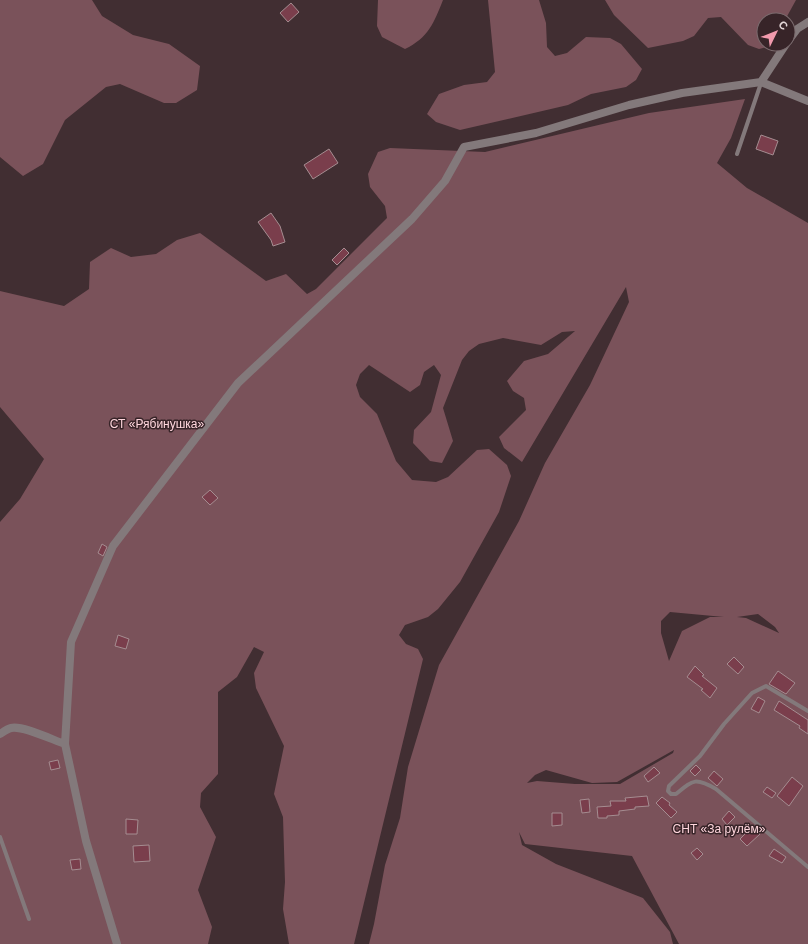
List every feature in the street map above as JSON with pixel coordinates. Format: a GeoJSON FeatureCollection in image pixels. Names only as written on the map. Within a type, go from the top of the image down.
{"type":"FeatureCollection","features":[{"type":"Feature","properties":{"kind":"street"},"geometry":{"type":"LineString","coordinates":[[796,30],[808,22]]}},
{"type":"Feature","properties":{"kind":"street"},"geometry":{"type":"LineString","coordinates":[[761,82],[781,52]]}},
{"type":"Feature","properties":{"kind":"street"},"geometry":{"type":"LineString","coordinates":[[117,944],[86,841],[65,744],[71,642],[113,546],[238,383],[412,219],[445,181],[464,147],[536,133],[629,105],[682,93],[761,82],[808,101]]}},
{"type":"Feature","properties":{"kind":"street"},"geometry":{"type":"LineString","coordinates":[[0,734],[12,728],[34,731],[50,740],[65,744]]}},
{"type":"Feature","properties":{"kind":"lane"},"geometry":{"type":"LineString","coordinates":[[737,154],[761,82]]}},
{"type":"Feature","properties":{"kind":"lane"},"geometry":{"type":"LineString","coordinates":[[808,710],[766,686],[752,693],[724,724],[700,756],[669,786],[668,791],[671,794],[676,794],[694,781],[703,782],[722,794],[808,866]]}},
{"type":"Feature","properties":{"kind":"lane"},"geometry":{"type":"LineString","coordinates":[[0,837],[29,919]]}},
{"type":"Feature","properties":{"kind":"green space"},"geometry":{"type":"Polygon","coordinates":[[[0,0],[92,0],[102,16],[133,35],[169,44],[200,66],[197,90],[176,103],[164,103],[120,84],[106,87],[65,120],[43,164],[23,176],[0,157],[0,0]]]}},
{"type":"Feature","properties":{"kind":"green space"},"geometry":{"type":"Polygon","coordinates":[[[378,0],[443,0],[433,23],[425,35],[413,45],[405,49],[382,37],[377,26],[378,0]]]}},
{"type":"Feature","properties":{"kind":"green space"},"geometry":{"type":"Polygon","coordinates":[[[488,0],[539,0],[546,23],[547,47],[555,56],[567,53],[586,37],[610,38],[621,44],[642,69],[636,80],[626,87],[591,94],[568,105],[460,130],[436,122],[427,114],[439,94],[464,85],[487,82],[495,72],[488,0]]]}},
{"type":"Feature","properties":{"kind":"green space"},"geometry":{"type":"Polygon","coordinates":[[[605,0],[796,0],[789,12],[756,12],[756,48],[748,45],[721,17],[708,18],[694,36],[683,41],[648,48],[614,15],[605,0]]]}},
{"type":"Feature","properties":{"kind":"green space"},"geometry":{"type":"Polygon","coordinates":[[[745,99],[731,138],[717,163],[747,188],[808,223],[808,944],[679,944],[632,856],[525,844],[519,832],[522,845],[556,864],[643,898],[670,932],[673,944],[369,944],[385,865],[400,818],[408,767],[439,665],[519,521],[545,463],[590,385],[629,302],[626,287],[522,462],[504,448],[499,437],[526,410],[524,398],[513,391],[507,381],[524,361],[548,354],[575,331],[562,332],[541,345],[503,338],[479,344],[469,351],[462,360],[443,408],[453,441],[442,463],[430,461],[413,443],[414,430],[431,412],[441,375],[434,365],[424,372],[420,385],[410,392],[369,365],[360,374],[356,385],[360,397],[377,414],[396,461],[412,480],[436,482],[448,477],[477,450],[489,449],[507,465],[511,476],[499,512],[460,582],[438,609],[428,617],[405,625],[399,635],[406,644],[418,649],[423,659],[354,944],[289,944],[283,909],[285,882],[283,817],[274,794],[284,746],[256,688],[254,673],[264,652],[254,647],[237,677],[218,692],[218,774],[201,793],[200,807],[216,837],[198,890],[212,927],[208,944],[0,944],[0,522],[20,499],[44,459],[0,407],[0,291],[64,306],[89,289],[90,262],[111,248],[131,257],[156,254],[177,240],[200,233],[266,281],[286,274],[307,294],[316,289],[387,218],[385,206],[370,187],[368,174],[378,152],[390,148],[485,152],[649,113],[745,99]],[[670,612],[661,621],[661,633],[669,661],[682,631],[710,617],[724,617],[670,612]],[[758,614],[737,617],[746,618],[779,633],[775,627],[758,614]],[[674,750],[617,782],[592,783],[546,770],[535,775],[527,783],[537,781],[575,784],[620,784],[673,753],[674,750]]]}},
{"type":"Feature","properties":{"kind":"building"},"geometry":{"type":"Polygon","coordinates":[[[291,3],[299,12],[288,22],[280,13],[291,3]]]}},
{"type":"Feature","properties":{"kind":"building"},"geometry":{"type":"Polygon","coordinates":[[[761,135],[778,141],[773,155],[756,149],[761,135]]]}},
{"type":"Feature","properties":{"kind":"building"},"geometry":{"type":"Polygon","coordinates":[[[329,149],[338,163],[313,179],[304,165],[329,149]]]}},
{"type":"Feature","properties":{"kind":"building"},"geometry":{"type":"Polygon","coordinates":[[[271,213],[280,226],[285,242],[273,246],[271,240],[258,222],[271,213]]]}},
{"type":"Feature","properties":{"kind":"building"},"geometry":{"type":"Polygon","coordinates":[[[344,248],[349,253],[337,265],[332,260],[344,248]]]}},
{"type":"Feature","properties":{"kind":"building"},"geometry":{"type":"Polygon","coordinates":[[[210,490],[218,498],[210,505],[202,497],[210,490]]]}},
{"type":"Feature","properties":{"kind":"building"},"geometry":{"type":"Polygon","coordinates":[[[102,544],[107,547],[103,556],[98,553],[102,544]]]}},
{"type":"Feature","properties":{"kind":"building"},"geometry":{"type":"Polygon","coordinates":[[[118,635],[129,639],[126,649],[115,646],[118,635]]]}},
{"type":"Feature","properties":{"kind":"building"},"geometry":{"type":"Polygon","coordinates":[[[734,657],[744,667],[738,674],[727,664],[734,657]]]}},
{"type":"Feature","properties":{"kind":"building"},"geometry":{"type":"Polygon","coordinates":[[[695,666],[704,675],[702,676],[717,688],[710,698],[701,690],[703,689],[687,677],[695,666]]]}},
{"type":"Feature","properties":{"kind":"building"},"geometry":{"type":"Polygon","coordinates":[[[778,671],[795,683],[786,694],[769,684],[778,671]]]}},
{"type":"Feature","properties":{"kind":"building"},"geometry":{"type":"Polygon","coordinates":[[[758,697],[765,701],[759,713],[751,709],[758,697]]]}},
{"type":"Feature","properties":{"kind":"building"},"geometry":{"type":"Polygon","coordinates":[[[779,701],[808,720],[808,734],[799,728],[800,726],[774,710],[779,701]]]}},
{"type":"Feature","properties":{"kind":"building"},"geometry":{"type":"Polygon","coordinates":[[[58,760],[60,768],[51,770],[49,762],[58,760]]]}},
{"type":"Feature","properties":{"kind":"building"},"geometry":{"type":"Polygon","coordinates":[[[696,765],[701,770],[695,776],[690,771],[696,765]]]}},
{"type":"Feature","properties":{"kind":"building"},"geometry":{"type":"Polygon","coordinates":[[[654,767],[660,773],[648,782],[644,776],[654,767]]]}},
{"type":"Feature","properties":{"kind":"building"},"geometry":{"type":"Polygon","coordinates":[[[714,771],[723,779],[717,786],[708,778],[714,771]]]}},
{"type":"Feature","properties":{"kind":"building"},"geometry":{"type":"Polygon","coordinates":[[[792,777],[803,786],[789,806],[777,796],[792,777]]]}},
{"type":"Feature","properties":{"kind":"building"},"geometry":{"type":"Polygon","coordinates":[[[767,787],[776,793],[772,798],[763,792],[767,787]]]}},
{"type":"Feature","properties":{"kind":"building"},"geometry":{"type":"Polygon","coordinates":[[[647,796],[649,806],[635,807],[635,809],[619,811],[619,815],[607,816],[607,818],[598,818],[597,807],[611,806],[610,801],[626,801],[625,798],[647,796]]]}},
{"type":"Feature","properties":{"kind":"building"},"geometry":{"type":"Polygon","coordinates":[[[662,797],[670,803],[669,805],[677,812],[671,818],[656,803],[662,797]]]}},
{"type":"Feature","properties":{"kind":"building"},"geometry":{"type":"Polygon","coordinates":[[[589,799],[590,812],[582,813],[580,800],[589,799]]]}},
{"type":"Feature","properties":{"kind":"building"},"geometry":{"type":"Polygon","coordinates":[[[729,811],[735,817],[727,825],[722,819],[729,811]]]}},
{"type":"Feature","properties":{"kind":"building"},"geometry":{"type":"Polygon","coordinates":[[[552,813],[562,813],[562,825],[552,826],[552,813]]]}},
{"type":"Feature","properties":{"kind":"building"},"geometry":{"type":"Polygon","coordinates":[[[126,819],[138,820],[137,834],[126,834],[126,819]]]}},
{"type":"Feature","properties":{"kind":"building"},"geometry":{"type":"Polygon","coordinates":[[[751,828],[760,834],[747,846],[740,839],[751,828]]]}},
{"type":"Feature","properties":{"kind":"building"},"geometry":{"type":"Polygon","coordinates":[[[149,845],[150,861],[134,862],[133,846],[149,845]]]}},
{"type":"Feature","properties":{"kind":"building"},"geometry":{"type":"Polygon","coordinates":[[[697,848],[703,854],[697,860],[691,853],[697,848]]]}},
{"type":"Feature","properties":{"kind":"building"},"geometry":{"type":"Polygon","coordinates":[[[774,849],[786,857],[782,863],[769,856],[774,849]]]}},
{"type":"Feature","properties":{"kind":"building"},"geometry":{"type":"Polygon","coordinates":[[[80,859],[81,869],[72,870],[70,860],[80,859]]]}},
{"type":"Feature","properties":{"kind":"park label","name":"СТ «Рябинушка»"},"geometry":{"type":"Point","coordinates":[157,424]}},
{"type":"Feature","properties":{"kind":"park label","name":"СНТ «За рулём»"},"geometry":{"type":"Point","coordinates":[719,829]}}]}
